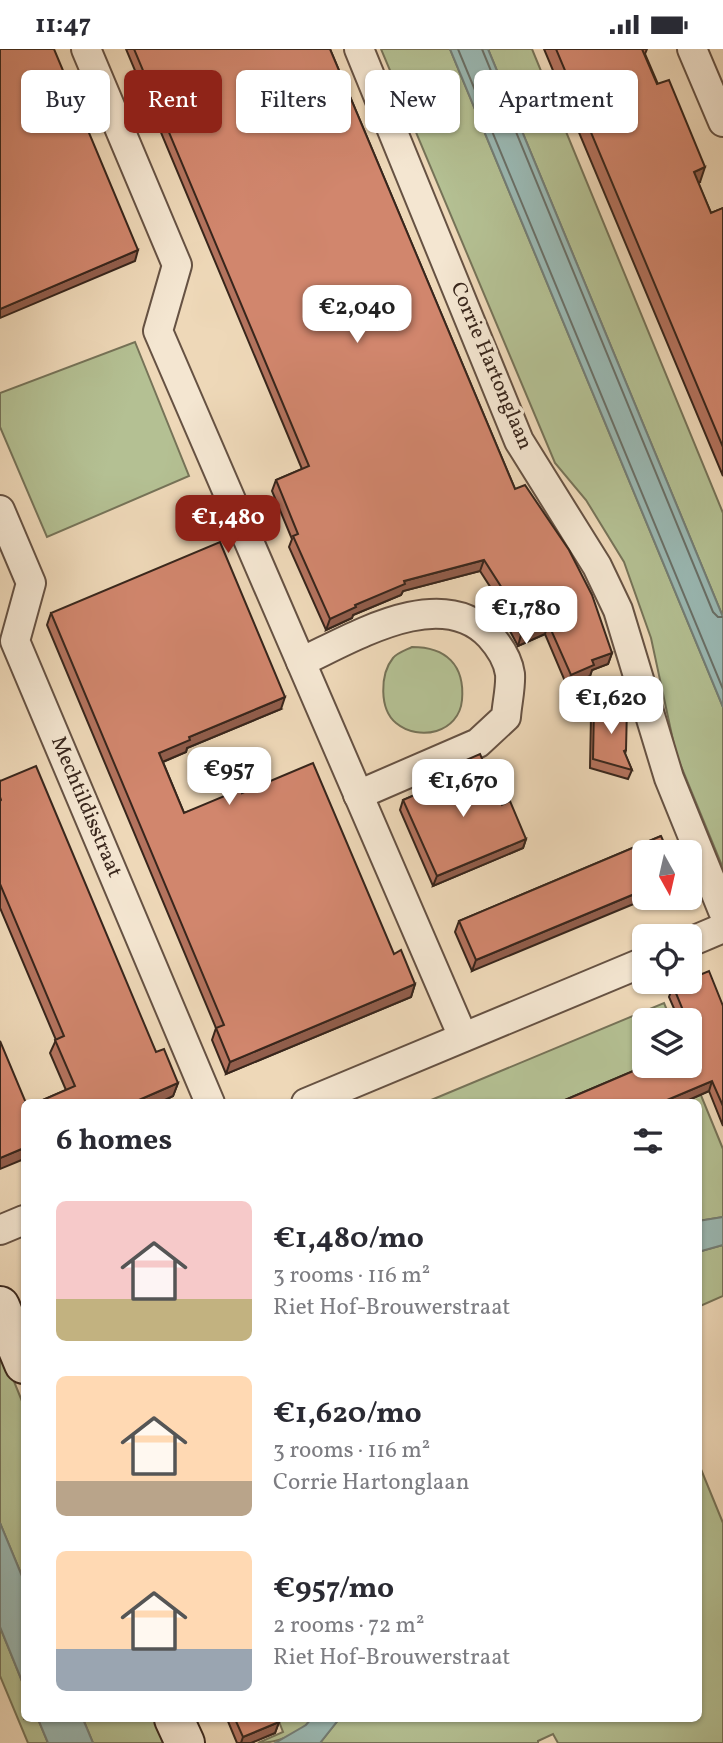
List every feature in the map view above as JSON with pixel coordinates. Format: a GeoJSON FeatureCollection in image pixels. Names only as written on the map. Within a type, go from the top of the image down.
{"type":"FeatureCollection","features":[{"type":"Feature","properties":{"kind":"street"},"geometry":{"type":"LineString","coordinates":[[86,49],[177,265],[158,331],[463,1037]]}},
{"type":"Feature","properties":{"kind":"street","name":"Corrie Hartonglaan"},"geometry":{"type":"LineString","coordinates":[[359,49],[519,441],[597,566],[618,610],[669,778],[723,911]]}},
{"type":"Feature","properties":{"kind":"street"},"geometry":{"type":"LineString","coordinates":[[692,49],[723,122]]}},
{"type":"Feature","properties":{"kind":"street","name":"Mechtildisstraat"},"geometry":{"type":"LineString","coordinates":[[0,510],[31,583],[15,641],[208,1099]]}},
{"type":"Feature","properties":{"kind":"street"},"geometry":{"type":"LineString","coordinates":[[301,662],[379,626],[427,612],[455,614],[482,627],[500,646],[510,673],[506,717],[478,743],[358,795]]}},
{"type":"Feature","properties":{"kind":"street"},"geometry":{"type":"LineString","coordinates":[[702,938],[723,929]]}},
{"type":"Feature","properties":{"kind":"street"},"geometry":{"type":"LineString","coordinates":[[316,1099],[632,966]]}},
{"type":"Feature","properties":{"kind":"street"},"geometry":{"type":"LineString","coordinates":[[0,1230],[21,1221]]}},
{"type":"Feature","properties":{"kind":"street"},"geometry":{"type":"LineString","coordinates":[[0,1306],[21,1357]]}},
{"type":"Feature","properties":{"kind":"street"},"geometry":{"type":"LineString","coordinates":[[175,1722],[185,1743]]}},
{"type":"Feature","properties":{"kind":"green space"},"geometry":{"type":"Polygon","coordinates":[[[381,49],[450,49],[459,70],[390,70],[381,49]]]}},
{"type":"Feature","properties":{"kind":"green space"},"geometry":{"type":"Polygon","coordinates":[[[488,49],[532,49],[541,70],[497,70],[488,49]]]}},
{"type":"Feature","properties":{"kind":"green space"},"geometry":{"type":"Polygon","coordinates":[[[460,73],[474,107],[474,133],[485,133],[723,707],[723,868],[676,754],[651,638],[624,562],[586,500],[555,463],[416,133],[460,133],[460,73]]]}},
{"type":"Feature","properties":{"kind":"green space"},"geometry":{"type":"Polygon","coordinates":[[[523,133],[567,133],[723,513],[723,617],[523,133]]]}},
{"type":"Feature","properties":{"kind":"green space"},"geometry":{"type":"Polygon","coordinates":[[[135,342],[189,476],[47,537],[0,427],[0,393],[135,342]]]}},
{"type":"Feature","properties":{"kind":"green space"},"geometry":{"type":"Polygon","coordinates":[[[412,647],[435,650],[444,655],[451,660],[460,677],[462,700],[459,711],[446,727],[436,731],[426,733],[405,729],[390,717],[384,701],[384,682],[389,665],[393,658],[412,647]]]}},
{"type":"Feature","properties":{"kind":"green space"},"geometry":{"type":"Polygon","coordinates":[[[664,1003],[666,1008],[652,1008],[664,1003]]]}},
{"type":"Feature","properties":{"kind":"green space"},"geometry":{"type":"Polygon","coordinates":[[[632,1016],[632,1078],[694,1078],[723,1149],[723,1217],[702,1220],[702,1099],[434,1099],[632,1016]]]}},
{"type":"Feature","properties":{"kind":"green space"},"geometry":{"type":"Polygon","coordinates":[[[723,1245],[723,1296],[702,1305],[702,1251],[723,1245]]]}},
{"type":"Feature","properties":{"kind":"green space"},"geometry":{"type":"Polygon","coordinates":[[[0,1347],[21,1399],[21,1574],[0,1523],[0,1347]]]}},
{"type":"Feature","properties":{"kind":"green space"},"geometry":{"type":"Polygon","coordinates":[[[702,1472],[723,1523],[723,1743],[558,1743],[553,1734],[538,1743],[320,1743],[337,1722],[702,1722],[702,1472]]]}},
{"type":"Feature","properties":{"kind":"green space"},"geometry":{"type":"Polygon","coordinates":[[[0,1627],[21,1679],[21,1722],[39,1722],[48,1743],[28,1743],[0,1676],[0,1627]]]}},
{"type":"Feature","properties":{"kind":"green space"},"geometry":{"type":"Polygon","coordinates":[[[84,1722],[156,1722],[165,1743],[93,1743],[84,1722]]]}},
{"type":"Feature","properties":{"kind":"green space"},"geometry":{"type":"Polygon","coordinates":[[[279,1722],[308,1722],[287,1737],[258,1743],[283,1732],[279,1722]]]}},
{"type":"Feature","properties":{"kind":"water"},"geometry":{"type":"Polygon","coordinates":[[[450,49],[488,49],[497,70],[474,70],[474,107],[460,70],[450,49]]]}},
{"type":"Feature","properties":{"kind":"water"},"geometry":{"type":"Polygon","coordinates":[[[485,133],[523,133],[723,617],[723,707],[485,133]]]}},
{"type":"Feature","properties":{"kind":"water"},"geometry":{"type":"Polygon","coordinates":[[[723,1217],[723,1245],[702,1251],[702,1220],[723,1217]]]}},
{"type":"Feature","properties":{"kind":"water"},"geometry":{"type":"Polygon","coordinates":[[[0,1523],[21,1574],[21,1679],[0,1627],[0,1523]]]}},
{"type":"Feature","properties":{"kind":"water"},"geometry":{"type":"Polygon","coordinates":[[[39,1722],[84,1722],[93,1743],[48,1743],[39,1722]]]}},
{"type":"Feature","properties":{"kind":"water"},"geometry":{"type":"Polygon","coordinates":[[[308,1722],[337,1722],[320,1743],[275,1743],[308,1722]]]}},
{"type":"Feature","properties":{"kind":"building"},"geometry":{"type":"Polygon","coordinates":[[[0,49],[54,49],[63,70],[21,70],[21,133],[89,133],[138,250],[0,309],[0,49]]]}},
{"type":"Feature","properties":{"kind":"building"},"geometry":{"type":"Polygon","coordinates":[[[134,49],[330,49],[339,70],[236,70],[236,133],[351,133],[351,99],[515,489],[525,485],[569,550],[592,595],[612,653],[592,660],[594,665],[571,675],[548,623],[521,635],[508,609],[514,607],[484,560],[404,581],[405,584],[355,605],[356,607],[330,619],[293,536],[298,534],[276,480],[309,466],[169,133],[222,133],[222,70],[143,70],[134,49]]]}},
{"type":"Feature","properties":{"kind":"building"},"geometry":{"type":"Polygon","coordinates":[[[556,49],[642,49],[657,84],[669,80],[705,167],[694,172],[711,213],[723,208],[723,447],[591,133],[638,133],[638,70],[565,70],[556,49]]]}},
{"type":"Feature","properties":{"kind":"building"},"geometry":{"type":"Polygon","coordinates":[[[220,542],[285,697],[189,737],[190,740],[159,753],[184,813],[241,789],[242,793],[313,763],[394,954],[401,950],[415,984],[230,1062],[216,1028],[224,1025],[51,613],[220,542]]]}},
{"type":"Feature","properties":{"kind":"building"},"geometry":{"type":"Polygon","coordinates":[[[594,707],[627,707],[624,751],[632,770],[593,759],[594,707]]]}},
{"type":"Feature","properties":{"kind":"building"},"geometry":{"type":"Polygon","coordinates":[[[480,754],[502,805],[510,801],[526,839],[437,876],[403,800],[461,775],[457,764],[480,754]]]}},
{"type":"Feature","properties":{"kind":"building"},"geometry":{"type":"Polygon","coordinates":[[[36,766],[156,1052],[164,1049],[178,1083],[141,1099],[45,1099],[75,1086],[55,1040],[64,1036],[0,884],[0,781],[36,766]]]}},
{"type":"Feature","properties":{"kind":"building"},"geometry":{"type":"Polygon","coordinates":[[[632,848],[632,895],[476,960],[459,921],[632,848]]]}},
{"type":"Feature","properties":{"kind":"building"},"geometry":{"type":"Polygon","coordinates":[[[709,971],[723,1006],[723,1106],[712,1081],[669,1099],[567,1099],[632,1072],[632,1078],[702,1078],[702,1008],[682,1008],[676,994],[702,994],[702,974],[709,971]]]}},
{"type":"Feature","properties":{"kind":"building"},"geometry":{"type":"Polygon","coordinates":[[[0,1041],[24,1099],[21,1099],[21,1149],[0,1158],[0,1041]]]}},
{"type":"Feature","properties":{"kind":"building"},"geometry":{"type":"Polygon","coordinates":[[[236,1722],[279,1722],[243,1737],[236,1722]]]}}]}
